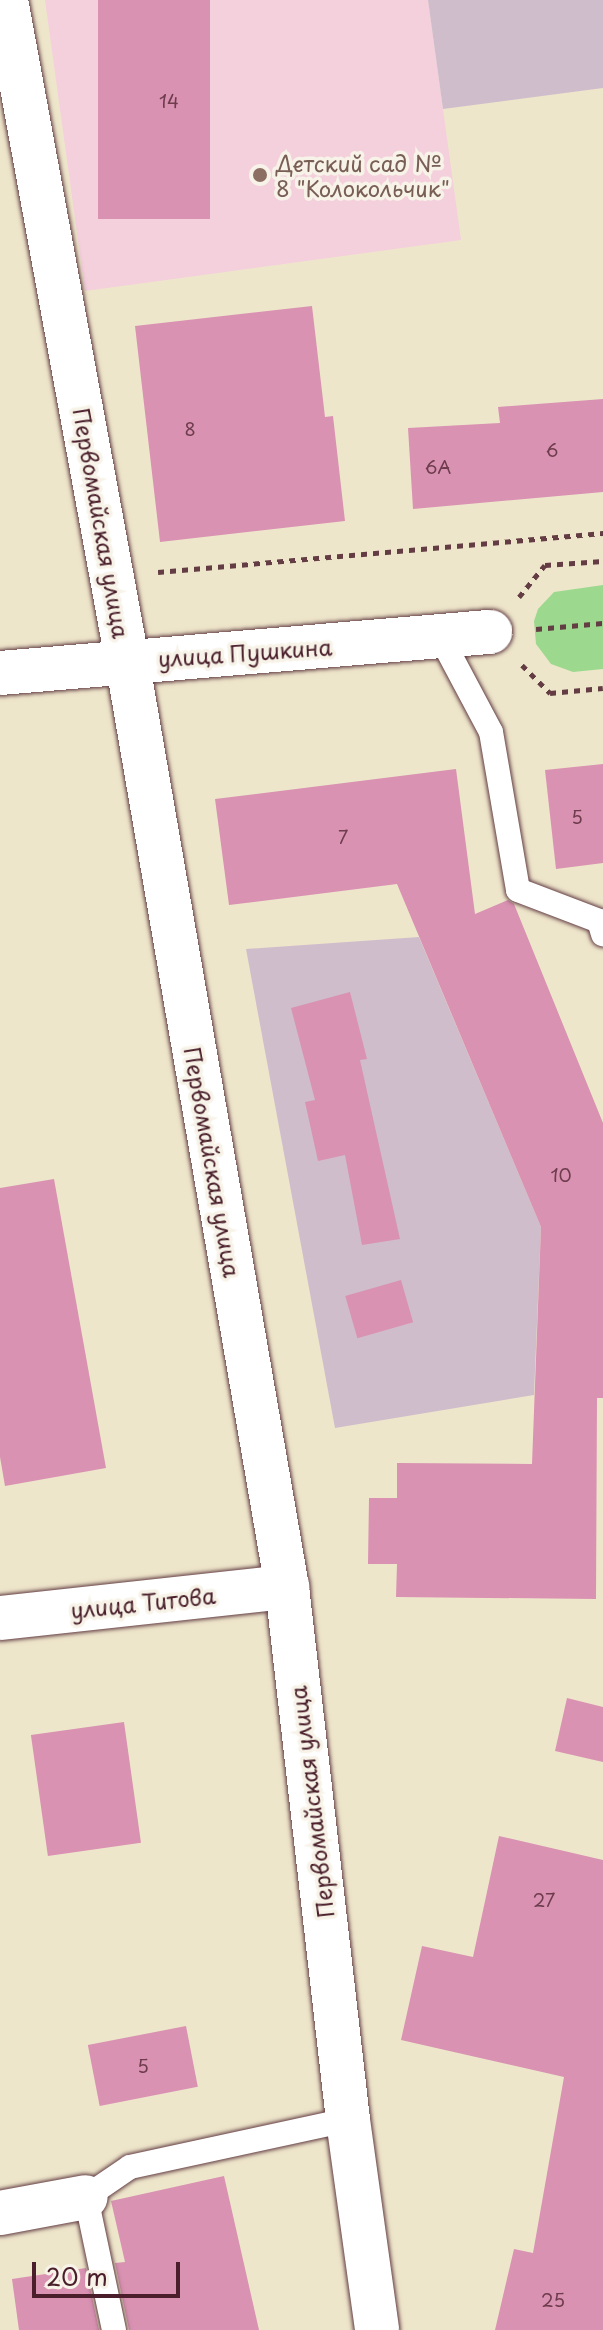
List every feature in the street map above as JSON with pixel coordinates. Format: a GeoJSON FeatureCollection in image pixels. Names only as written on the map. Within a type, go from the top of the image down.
{"type":"FeatureCollection","features":[{"type":"Feature","properties":{"kind":"street","name":"Первомайская улица"},"geometry":{"type":"LineString","coordinates":[[6,0],[127,660],[287,1587],[348,2120],[377,2330]]}},
{"type":"Feature","properties":{"kind":"street","name":"улица Пушкина"},"geometry":{"type":"LineString","coordinates":[[0,673],[490,632]]}},
{"type":"Feature","properties":{"kind":"street","name":"улица Титова"},"geometry":{"type":"LineString","coordinates":[[0,1618],[287,1587]]}},
{"type":"Feature","properties":{"kind":"street"},"geometry":{"type":"LineString","coordinates":[[0,2213],[86,2197]]}},
{"type":"Feature","properties":{"kind":"lane"},"geometry":{"type":"LineString","coordinates":[[441,638],[491,732],[518,890],[599,921],[603,934]]}},
{"type":"Feature","properties":{"kind":"lane"},"geometry":{"type":"LineString","coordinates":[[114,2330],[86,2197],[130,2167],[348,2120]]}},
{"type":"Feature","properties":{"kind":"path"},"geometry":{"type":"LineString","coordinates":[[111,576],[603,533]]}},
{"type":"Feature","properties":{"kind":"path"},"geometry":{"type":"LineString","coordinates":[[490,632],[545,565],[603,561]]}},
{"type":"Feature","properties":{"kind":"path"},"geometry":{"type":"LineString","coordinates":[[490,632],[603,623]]}},
{"type":"Feature","properties":{"kind":"path"},"geometry":{"type":"LineString","coordinates":[[490,632],[550,693],[603,688]]}},
{"type":"Feature","properties":{"kind":"shaded area","name":"Детский сад № 8 \"Колокольчик\""},"geometry":{"type":"Polygon","coordinates":[[[45,0],[428,0],[461,240],[85,291],[45,0]]]}},
{"type":"Feature","properties":{"kind":"shaded area"},"geometry":{"type":"Polygon","coordinates":[[[428,0],[603,0],[603,88],[443,109],[428,0]]]}},
{"type":"Feature","properties":{"kind":"shaded area"},"geometry":{"type":"Polygon","coordinates":[[[419,937],[541,1227],[534,1395],[335,1428],[246,949],[419,937]]]}},
{"type":"Feature","properties":{"kind":"green space"},"geometry":{"type":"Polygon","coordinates":[[[603,585],[603,669],[573,672],[551,664],[536,644],[534,621],[538,609],[554,592],[603,585]]]}},
{"type":"Feature","properties":{"kind":"building"},"geometry":{"type":"Polygon","coordinates":[[[98,0],[210,0],[210,219],[98,219],[98,0]]]}},
{"type":"Feature","properties":{"kind":"building"},"geometry":{"type":"Polygon","coordinates":[[[312,306],[325,417],[333,416],[345,521],[160,542],[135,326],[312,306]]]}},
{"type":"Feature","properties":{"kind":"building"},"geometry":{"type":"Polygon","coordinates":[[[603,399],[603,492],[413,509],[408,428],[500,423],[498,407],[603,399]]]}},
{"type":"Feature","properties":{"kind":"building"},"geometry":{"type":"Polygon","coordinates":[[[603,764],[603,863],[556,869],[545,770],[603,764]]]}},
{"type":"Feature","properties":{"kind":"building"},"geometry":{"type":"Polygon","coordinates":[[[456,769],[475,914],[508,900],[514,904],[603,1123],[603,1398],[597,1398],[596,1599],[396,1597],[397,1564],[368,1564],[369,1498],[397,1498],[397,1463],[532,1464],[541,1227],[397,884],[229,905],[215,799],[456,769]]]}},
{"type":"Feature","properties":{"kind":"building"},"geometry":{"type":"Polygon","coordinates":[[[350,992],[367,1059],[360,1060],[400,1239],[362,1245],[345,1155],[318,1161],[305,1102],[315,1100],[291,1008],[350,992]]]}},
{"type":"Feature","properties":{"kind":"building"},"geometry":{"type":"Polygon","coordinates":[[[54,1179],[106,1468],[5,1486],[0,1457],[0,1188],[54,1179]]]}},
{"type":"Feature","properties":{"kind":"building"},"geometry":{"type":"Polygon","coordinates":[[[401,1280],[413,1322],[357,1338],[345,1296],[401,1280]]]}},
{"type":"Feature","properties":{"kind":"building"},"geometry":{"type":"Polygon","coordinates":[[[567,1698],[603,1707],[603,1762],[555,1751],[567,1698]]]}},
{"type":"Feature","properties":{"kind":"building"},"geometry":{"type":"Polygon","coordinates":[[[124,1722],[141,1843],[48,1856],[31,1735],[124,1722]]]}},
{"type":"Feature","properties":{"kind":"building"},"geometry":{"type":"Polygon","coordinates":[[[499,1836],[603,1860],[603,2330],[495,2330],[514,2249],[533,2253],[564,2077],[401,2040],[422,1946],[473,1957],[499,1836]]]}},
{"type":"Feature","properties":{"kind":"building"},"geometry":{"type":"Polygon","coordinates":[[[186,2026],[198,2087],[100,2106],[88,2045],[186,2026]]]}},
{"type":"Feature","properties":{"kind":"building"},"geometry":{"type":"Polygon","coordinates":[[[224,2176],[259,2330],[129,2330],[115,2263],[125,2262],[111,2201],[224,2176]]]}},
{"type":"Feature","properties":{"kind":"building"},"geometry":{"type":"Polygon","coordinates":[[[86,2268],[99,2330],[19,2330],[12,2279],[86,2268]]]}},
{"type":"Feature","properties":{"kind":"place","name":"Детский сад № 8 \"Колокольчик\""},"geometry":{"type":"Point","coordinates":[260,175]}}]}
